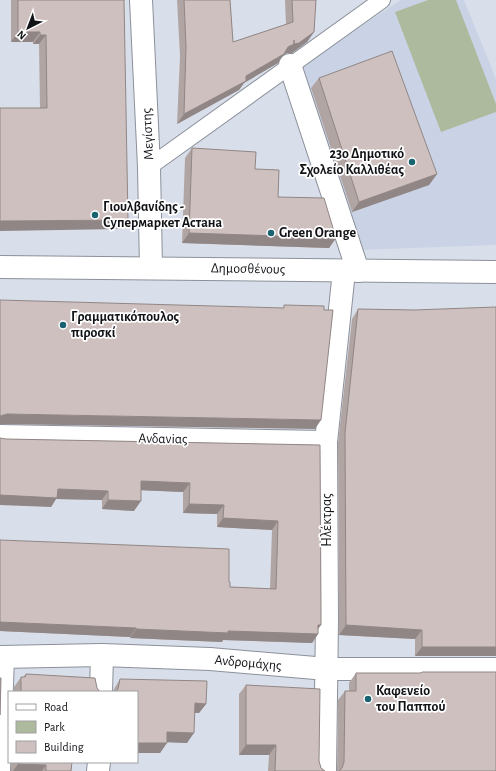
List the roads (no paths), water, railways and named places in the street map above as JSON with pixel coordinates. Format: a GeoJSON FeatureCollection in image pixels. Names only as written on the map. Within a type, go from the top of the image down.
{"type":"FeatureCollection","features":[{"type":"Feature","properties":{"kind":"street","name":"Μεγίστης"},"geometry":{"type":"LineString","coordinates":[[141,0],[152,268]]}},
{"type":"Feature","properties":{"kind":"street"},"geometry":{"type":"LineString","coordinates":[[290,65],[351,271]]}},
{"type":"Feature","properties":{"kind":"street","name":"Δημοσθένους"},"geometry":{"type":"LineString","coordinates":[[0,267],[496,272]]}},
{"type":"Feature","properties":{"kind":"street","name":"Ηλέκτρας"},"geometry":{"type":"LineString","coordinates":[[325,771],[326,442],[351,271]]}},
{"type":"Feature","properties":{"kind":"street","name":"Ανδανiας"},"geometry":{"type":"LineString","coordinates":[[0,436],[326,442]]}},
{"type":"Feature","properties":{"kind":"street"},"geometry":{"type":"LineString","coordinates":[[101,691],[102,655]]}},
{"type":"Feature","properties":{"kind":"street","name":"Ανδρομάχης"},"geometry":{"type":"LineString","coordinates":[[3,657],[102,655],[210,660],[326,670],[496,669]]}},
{"type":"Feature","properties":{"kind":"lane"},"geometry":{"type":"LineString","coordinates":[[149,167],[382,0]]}},
{"type":"Feature","properties":{"kind":"lane"},"geometry":{"type":"LineString","coordinates":[[2,771],[3,657]]}},
{"type":"Feature","properties":{"kind":"place","name":"23ο Δημοτικό Σχολείο Καλλιθέας"},"geometry":{"type":"Point","coordinates":[412,162]}},
{"type":"Feature","properties":{"kind":"place","name":"Γιουλβανίδης - Супермаркет Астана"},"geometry":{"type":"Point","coordinates":[95,215]}},
{"type":"Feature","properties":{"kind":"place","name":"Green Orange"},"geometry":{"type":"Point","coordinates":[271,233]}},
{"type":"Feature","properties":{"kind":"place","name":"Γραμματικόπουλος πιροσκί"},"geometry":{"type":"Point","coordinates":[63,325]}},
{"type":"Feature","properties":{"kind":"place","name":"Καφενείο του Παππού"},"geometry":{"type":"Point","coordinates":[368,699]}}]}
